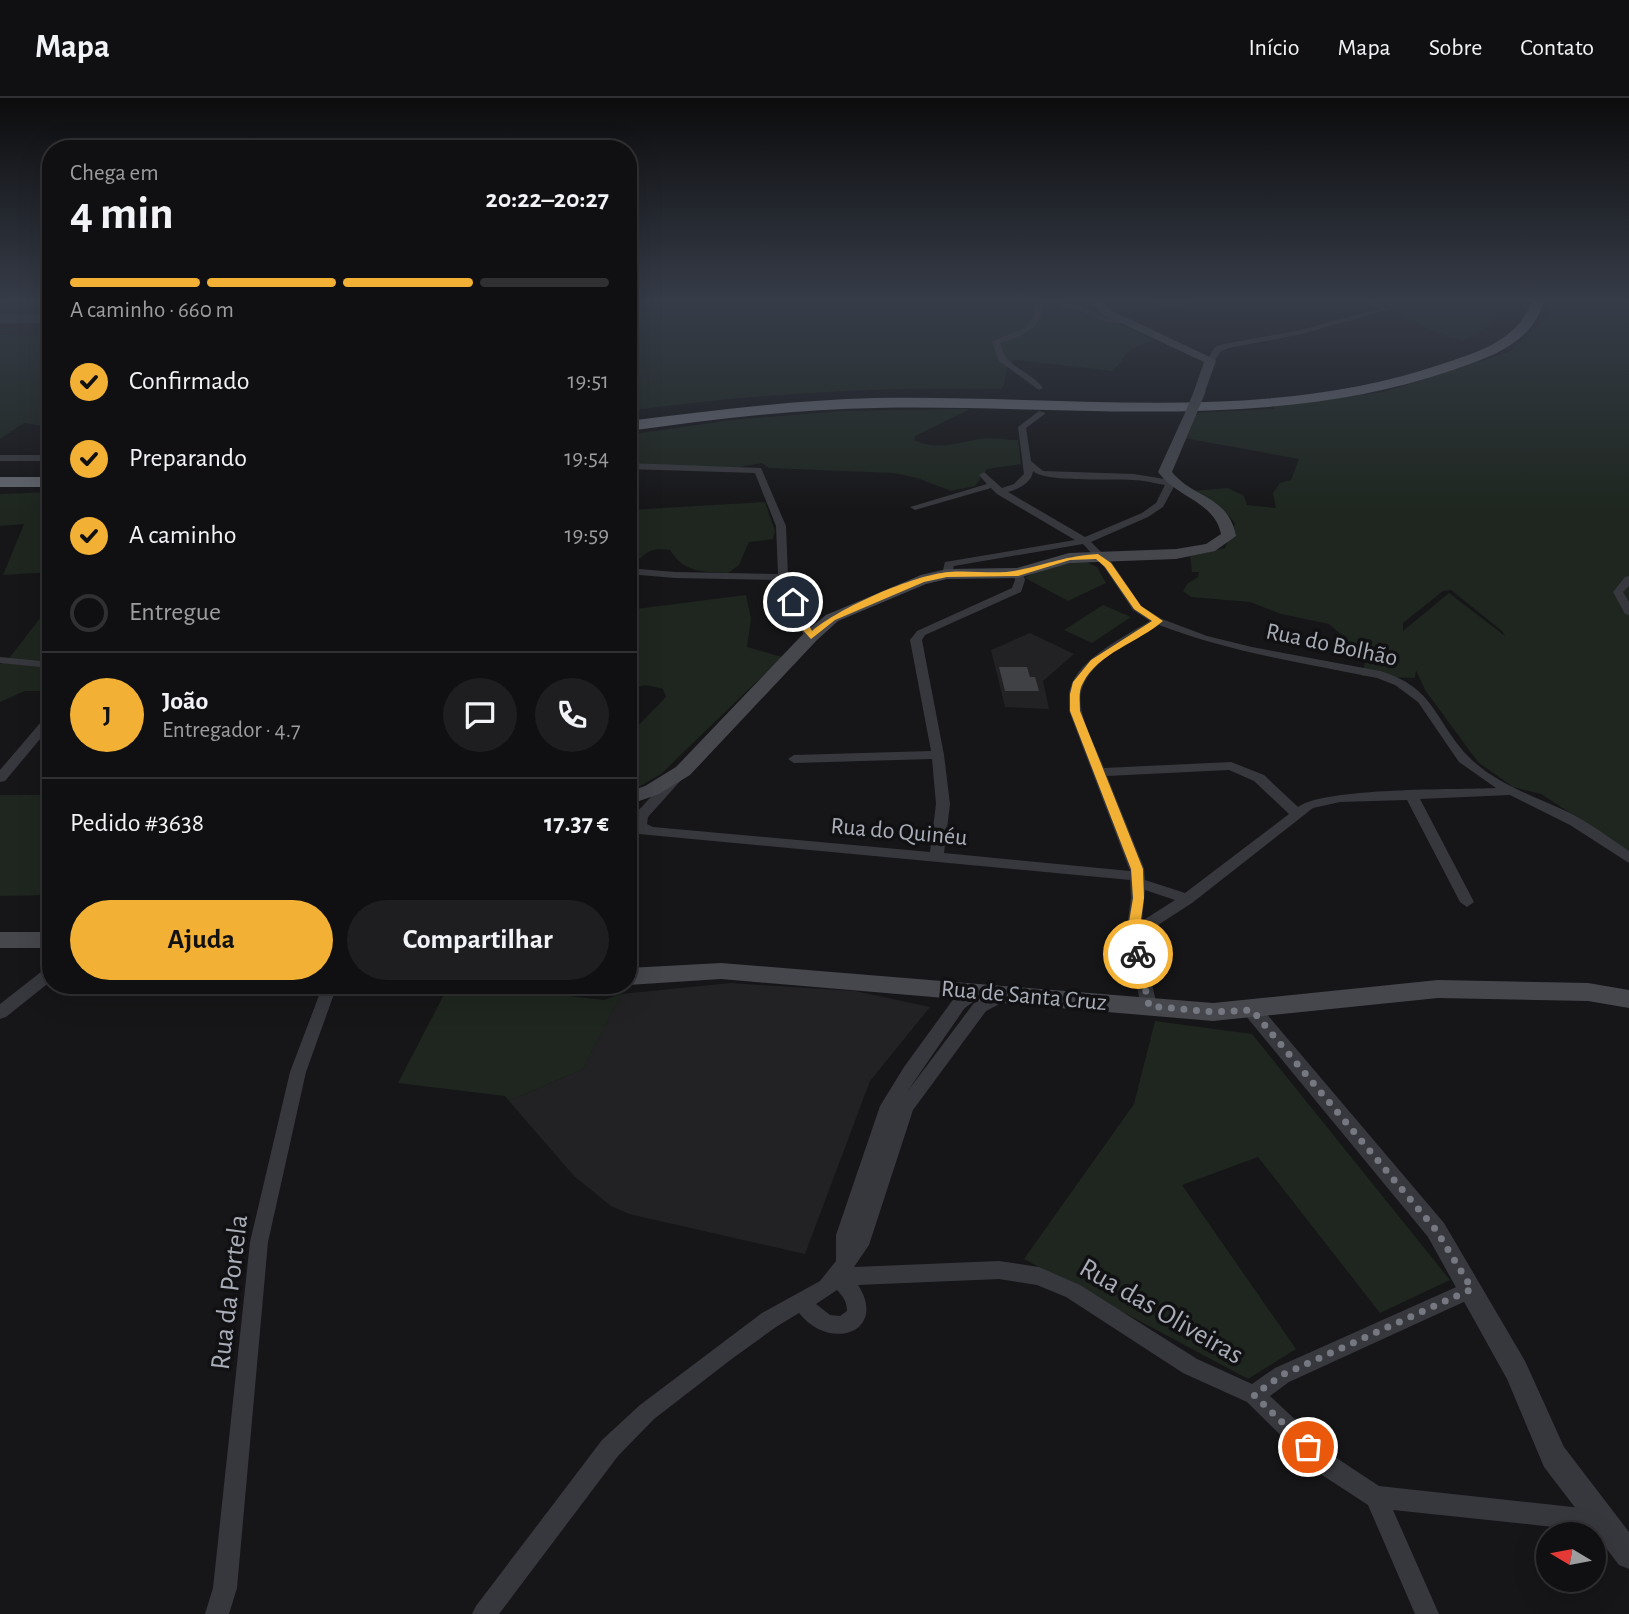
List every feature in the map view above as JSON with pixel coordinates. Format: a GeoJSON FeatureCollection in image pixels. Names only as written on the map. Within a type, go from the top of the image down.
{"type":"FeatureCollection","features":[{"type":"Feature","properties":{"kind":"highway"},"geometry":{"type":"LineString","coordinates":[[637,417],[719,406],[852,396],[1218,398],[1316,390],[1415,371]]}},
{"type":"Feature","properties":{"kind":"highway"},"geometry":{"type":"LineString","coordinates":[[637,425],[748,411],[842,404],[982,402],[1178,405],[1280,401],[1326,396],[1408,381],[1441,371]]}},
{"type":"Feature","properties":{"kind":"highway"},"geometry":{"type":"LineString","coordinates":[[0,474],[42,474]]}},
{"type":"Feature","properties":{"kind":"highway"},"geometry":{"type":"LineString","coordinates":[[0,482],[42,482]]}},
{"type":"Feature","properties":{"kind":"main road"},"geometry":{"type":"LineString","coordinates":[[641,799],[683,771],[811,636],[832,618],[906,586],[947,574],[1018,573],[1069,558],[1177,554],[1210,548],[1230,536],[1228,522],[1216,508],[1171,483],[1165,472],[1207,371]]}},
{"type":"Feature","properties":{"kind":"main road"},"geometry":{"type":"LineString","coordinates":[[0,940],[42,940]]}},
{"type":"Feature","properties":{"kind":"main road","name":"Rua de Santa Cruz"},"geometry":{"type":"LineString","coordinates":[[637,976],[721,971],[1213,1012],[1252,1010],[1344,996],[1438,989],[1588,992],[1629,999]]}},
{"type":"Feature","properties":{"kind":"street"},"geometry":{"type":"LineString","coordinates":[[1017,371],[1031,377],[1039,388]]}},
{"type":"Feature","properties":{"kind":"street"},"geometry":{"type":"LineString","coordinates":[[915,507],[996,488],[1017,486],[1029,475],[1022,426],[1042,413]]}},
{"type":"Feature","properties":{"kind":"street"},"geometry":{"type":"LineString","coordinates":[[0,458],[42,458]]}},
{"type":"Feature","properties":{"kind":"street"},"geometry":{"type":"LineString","coordinates":[[947,574],[949,564],[1085,541],[1146,515],[1160,505],[1171,483],[1135,477],[1040,473],[1029,463]]}},
{"type":"Feature","properties":{"kind":"street"},"geometry":{"type":"LineString","coordinates":[[637,466],[758,470],[781,526],[783,577],[803,626],[811,636]]}},
{"type":"Feature","properties":{"kind":"street"},"geometry":{"type":"LineString","coordinates":[[984,475],[996,488],[1085,541]]}},
{"type":"Feature","properties":{"kind":"street","name":"Rua do Bolhão"},"geometry":{"type":"LineString","coordinates":[[1085,541],[1108,565],[1138,608],[1158,621],[1203,638],[1402,682],[1420,694],[1463,758],[1508,792],[1557,812],[1629,858]]}},
{"type":"Feature","properties":{"kind":"street"},"geometry":{"type":"LineString","coordinates":[[637,572],[783,577]]}},
{"type":"Feature","properties":{"kind":"street"},"geometry":{"type":"LineString","coordinates":[[936,858],[943,804],[938,755],[916,640],[921,633],[1017,590],[1020,580],[1018,573]]}},
{"type":"Feature","properties":{"kind":"street"},"geometry":{"type":"LineString","coordinates":[[1629,579],[1618,592],[1629,612]]}},
{"type":"Feature","properties":{"kind":"street"},"geometry":{"type":"LineString","coordinates":[[1149,1006],[1133,934],[1138,880],[1075,711],[1078,682],[1095,662],[1158,621]]}},
{"type":"Feature","properties":{"kind":"street"},"geometry":{"type":"LineString","coordinates":[[0,660],[42,664]]}},
{"type":"Feature","properties":{"kind":"street"},"geometry":{"type":"LineString","coordinates":[[0,778],[42,729]]}},
{"type":"Feature","properties":{"kind":"street"},"geometry":{"type":"LineString","coordinates":[[794,759],[938,755]]}},
{"type":"Feature","properties":{"kind":"street"},"geometry":{"type":"LineString","coordinates":[[1098,772],[1231,766],[1259,778],[1297,814]]}},
{"type":"Feature","properties":{"kind":"street"},"geometry":{"type":"LineString","coordinates":[[1133,934],[1187,899],[1309,805],[1340,798],[1508,792]]}},
{"type":"Feature","properties":{"kind":"street"},"geometry":{"type":"LineString","coordinates":[[1412,796],[1467,902]]}},
{"type":"Feature","properties":{"kind":"street"},"geometry":{"type":"LineString","coordinates":[[641,799],[639,821],[644,830],[655,832]]}},
{"type":"Feature","properties":{"kind":"street","name":"Rua do Quinéu"},"geometry":{"type":"LineString","coordinates":[[637,830],[1138,880],[1187,899]]}},
{"type":"Feature","properties":{"kind":"street"},"geometry":{"type":"LineString","coordinates":[[0,1013],[42,979]]}},
{"type":"Feature","properties":{"kind":"street"},"geometry":{"type":"LineString","coordinates":[[921,986],[945,998],[950,1007],[949,1018]]}},
{"type":"Feature","properties":{"kind":"street"},"geometry":{"type":"LineString","coordinates":[[968,992],[974,1008],[970,1018]]}},
{"type":"Feature","properties":{"kind":"street"},"geometry":{"type":"LineString","coordinates":[[802,1301],[811,1314],[829,1325],[840,1327],[850,1322],[857,1311],[857,1302],[841,1269],[845,1235],[887,1111],[895,1093],[968,992]]}},
{"type":"Feature","properties":{"kind":"street","name":"Rua da Portela"},"geometry":{"type":"LineString","coordinates":[[217,1614],[225,1588],[259,1242],[298,1072],[326,994]]}},
{"type":"Feature","properties":{"kind":"street"},"geometry":{"type":"LineString","coordinates":[[484,1614],[610,1448],[648,1412],[726,1351],[769,1320],[827,1287],[860,1245],[905,1107],[980,1007],[1008,994]]}},
{"type":"Feature","properties":{"kind":"street"},"geometry":{"type":"LineString","coordinates":[[1252,1010],[1436,1230],[1516,1370],[1554,1457],[1604,1522]]}},
{"type":"Feature","properties":{"kind":"street","name":"Rua das Oliveiras"},"geometry":{"type":"LineString","coordinates":[[841,1269],[999,1270],[1039,1276],[1073,1292],[1189,1366],[1254,1395],[1327,1465],[1376,1497]]}},
{"type":"Feature","properties":{"kind":"street"},"geometry":{"type":"LineString","coordinates":[[1254,1395],[1282,1375],[1472,1289]]}},
{"type":"Feature","properties":{"kind":"street"},"geometry":{"type":"LineString","coordinates":[[1427,1614],[1376,1497],[1604,1522]]}},
{"type":"Feature","properties":{"kind":"street"},"geometry":{"type":"LineString","coordinates":[[1606,1525],[1629,1555]]}},
{"type":"Feature","properties":{"kind":"shaded area"},"geometry":{"type":"Polygon","coordinates":[[[0,371],[42,371],[42,426],[24,423],[0,439],[0,371]]]}},
{"type":"Feature","properties":{"kind":"shaded area"},"geometry":{"type":"Polygon","coordinates":[[[637,371],[1006,371],[1001,389],[907,389],[721,400],[637,410],[637,371]]]}},
{"type":"Feature","properties":{"kind":"shaded area"},"geometry":{"type":"Polygon","coordinates":[[[1450,371],[1629,371],[1629,851],[1541,794],[1513,787],[1478,762],[1425,690],[1416,670],[1415,678],[1361,676],[1367,657],[1329,624],[1281,614],[1250,602],[1191,597],[1183,591],[1187,584],[1198,577],[1199,572],[1192,572],[1190,556],[1225,548],[1235,523],[1217,504],[1191,491],[1228,488],[1244,496],[1247,505],[1276,508],[1273,493],[1280,483],[1291,480],[1299,459],[1184,438],[1195,413],[1274,409],[1273,405],[1384,392],[1450,371]],[[1451,590],[1443,591],[1403,623],[1403,631],[1449,593],[1505,636],[1451,590]]]}},
{"type":"Feature","properties":{"kind":"shaded area"},"geometry":{"type":"Polygon","coordinates":[[[970,409],[915,436],[914,440],[938,446],[983,438],[1018,440],[1021,464],[987,469],[975,486],[951,491],[917,478],[894,473],[769,468],[762,463],[740,467],[637,466],[637,434],[730,420],[843,411],[970,409]]]}},
{"type":"Feature","properties":{"kind":"shaded area"},"geometry":{"type":"Polygon","coordinates":[[[42,492],[42,573],[3,575],[24,524],[0,526],[0,494],[42,492]]]}},
{"type":"Feature","properties":{"kind":"shaded area"},"geometry":{"type":"Polygon","coordinates":[[[765,502],[775,531],[773,539],[749,542],[739,565],[728,573],[695,570],[681,563],[670,550],[650,551],[637,561],[637,509],[765,502]]]}},
{"type":"Feature","properties":{"kind":"shaded area"},"geometry":{"type":"Polygon","coordinates":[[[1082,560],[1097,567],[1106,583],[1068,601],[1025,578],[1036,571],[1082,560]]]}},
{"type":"Feature","properties":{"kind":"shaded area"},"geometry":{"type":"Polygon","coordinates":[[[746,595],[751,619],[747,647],[782,657],[661,774],[637,788],[637,727],[666,697],[663,689],[646,685],[637,687],[637,609],[746,595]]]}},
{"type":"Feature","properties":{"kind":"shaded area"},"geometry":{"type":"Polygon","coordinates":[[[1103,605],[1131,617],[1092,643],[1064,630],[1103,605]]]}},
{"type":"Feature","properties":{"kind":"shaded area"},"geometry":{"type":"Polygon","coordinates":[[[42,616],[42,691],[25,691],[0,702],[0,664],[7,661],[42,616]]]}},
{"type":"Feature","properties":{"kind":"shaded area"},"geometry":{"type":"Polygon","coordinates":[[[1030,633],[1074,654],[1043,681],[1049,709],[1005,707],[991,650],[1030,633]]]}},
{"type":"Feature","properties":{"kind":"shaded area"},"geometry":{"type":"Polygon","coordinates":[[[0,795],[42,795],[42,895],[0,896],[0,795]]]}},
{"type":"Feature","properties":{"kind":"shaded area"},"geometry":{"type":"Polygon","coordinates":[[[731,983],[855,991],[930,1007],[870,1081],[805,1254],[629,1214],[611,1206],[574,1176],[509,1101],[583,1069],[621,994],[731,983]]]}},
{"type":"Feature","properties":{"kind":"shaded area"},"geometry":{"type":"Polygon","coordinates":[[[444,994],[552,994],[604,1000],[621,994],[583,1069],[509,1101],[505,1096],[398,1083],[444,994]]]}},
{"type":"Feature","properties":{"kind":"shaded area"},"geometry":{"type":"Polygon","coordinates":[[[1155,1021],[1252,1034],[1450,1280],[1380,1313],[1258,1157],[1182,1185],[1296,1349],[1248,1379],[1024,1259],[1134,1104],[1155,1021]]]}},
{"type":"Feature","properties":{"kind":"building"},"geometry":{"type":"Polygon","coordinates":[[[999,667],[1027,667],[1030,677],[1035,677],[1039,691],[1005,691],[999,667]]]}},
{"type":"Feature","properties":{"kind":"way so far"},"geometry":{"type":"LineString","coordinates":[[1138,954],[1149,1006],[1213,1012],[1252,1010],[1436,1230],[1472,1289],[1282,1375],[1254,1395],[1308,1447]]}},
{"type":"Feature","properties":{"kind":"route"},"geometry":{"type":"LineString","coordinates":[[793,602],[803,626],[811,636],[832,618],[921,580],[947,574],[1018,573],[1069,558],[1098,557],[1108,565],[1138,608],[1158,621],[1095,662],[1078,682],[1075,694],[1075,711],[1137,869],[1139,898],[1133,934],[1138,954]]}}]}
